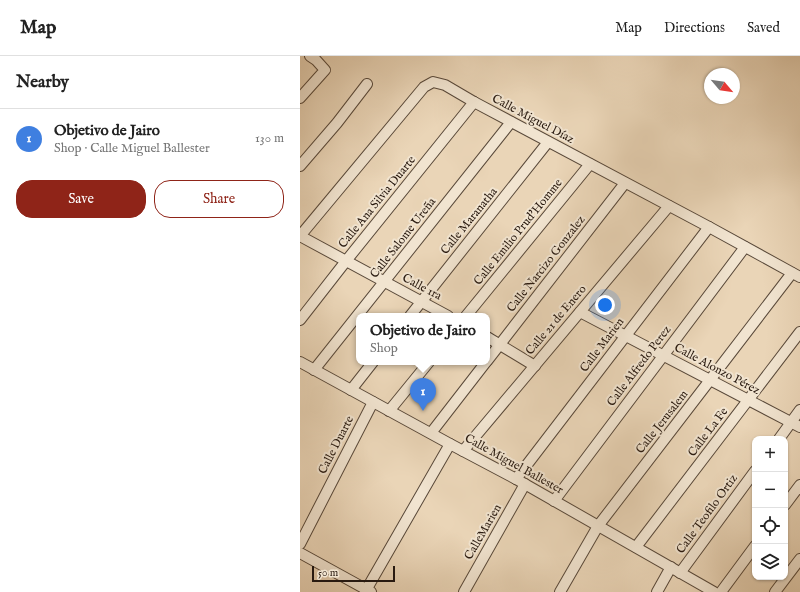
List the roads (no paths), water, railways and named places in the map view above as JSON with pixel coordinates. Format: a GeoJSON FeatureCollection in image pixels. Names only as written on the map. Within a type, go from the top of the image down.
{"type":"FeatureCollection","features":[{"type":"Feature","properties":{"kind":"street"},"geometry":{"type":"LineString","coordinates":[[300,98],[325,70],[310,56]]}},
{"type":"Feature","properties":{"kind":"street","name":"Calle Miguel Díaz"},"geometry":{"type":"LineString","coordinates":[[300,236],[424,86],[433,82],[445,85],[796,275]]}},
{"type":"Feature","properties":{"kind":"street"},"geometry":{"type":"LineString","coordinates":[[300,166],[337,123],[367,84]]}},
{"type":"Feature","properties":{"kind":"street","name":"Calle Ana Silvia Duarte"},"geometry":{"type":"LineString","coordinates":[[300,320],[474,102]]}},
{"type":"Feature","properties":{"kind":"street","name":"Calle Salome Ureña"},"geometry":{"type":"LineString","coordinates":[[359,313],[511,122]]}},
{"type":"Feature","properties":{"kind":"street","name":"Calle Maranatha"},"geometry":{"type":"LineString","coordinates":[[412,313],[548,142]]}},
{"type":"Feature","properties":{"kind":"street","name":"Calle Emilio Prud'Homme"},"geometry":{"type":"LineString","coordinates":[[468,313],[590,164]]}},
{"type":"Feature","properties":{"kind":"street","name":"Calle Narcizo Gonzalez"},"geometry":{"type":"LineString","coordinates":[[490,356],[625,183]]}},
{"type":"Feature","properties":{"kind":"street","name":"Calle 21 de Enero"},"geometry":{"type":"LineString","coordinates":[[463,451],[669,206]]}},
{"type":"Feature","properties":{"kind":"street","name":"Calle Marien"},"geometry":{"type":"LineString","coordinates":[[520,482],[625,336],[709,227]]}},
{"type":"Feature","properties":{"kind":"street","name":"Calle 1ra"},"geometry":{"type":"LineString","coordinates":[[300,236],[443,313]]}},
{"type":"Feature","properties":{"kind":"street","name":"Calle Alfredo Perez"},"geometry":{"type":"LineString","coordinates":[[554,501],[745,247]]}},
{"type":"Feature","properties":{"kind":"street","name":"Calle Jerusalem"},"geometry":{"type":"LineString","coordinates":[[560,592],[598,526],[710,380],[796,275]]}},
{"type":"Feature","properties":{"kind":"street","name":"Calle Alonzo Pérez"},"geometry":{"type":"LineString","coordinates":[[580,312],[796,425]]}},
{"type":"Feature","properties":{"kind":"street","name":"Calle Salome Ureña"},"geometry":{"type":"LineString","coordinates":[[314,370],[356,317]]}},
{"type":"Feature","properties":{"kind":"street","name":"Calle La Fe"},"geometry":{"type":"LineString","coordinates":[[636,548],[800,332]]}},
{"type":"Feature","properties":{"kind":"street"},"geometry":{"type":"LineString","coordinates":[[490,339],[535,366]]}},
{"type":"Feature","properties":{"kind":"street","name":"Calle Miguel Ballester"},"geometry":{"type":"LineString","coordinates":[[301,365],[314,370],[520,482],[714,592]]}},
{"type":"Feature","properties":{"kind":"street"},"geometry":{"type":"LineString","coordinates":[[351,390],[371,365]]}},
{"type":"Feature","properties":{"kind":"street"},"geometry":{"type":"LineString","coordinates":[[389,411],[427,365]]}},
{"type":"Feature","properties":{"kind":"street","name":"Calle Narcizo Gonzalez"},"geometry":{"type":"LineString","coordinates":[[430,434],[483,365]]}},
{"type":"Feature","properties":{"kind":"street","name":"Calle Duarte"},"geometry":{"type":"LineString","coordinates":[[300,544],[373,402]]}},
{"type":"Feature","properties":{"kind":"street"},"geometry":{"type":"LineString","coordinates":[[783,436],[796,425],[800,410]]}},
{"type":"Feature","properties":{"kind":"street"},"geometry":{"type":"LineString","coordinates":[[300,553],[368,591],[450,444]]}},
{"type":"Feature","properties":{"kind":"street","name":"Calle Teofilo Ortiz"},"geometry":{"type":"LineString","coordinates":[[680,573],[754,472]]}},
{"type":"Feature","properties":{"kind":"street","name":"CalleMarien"},"geometry":{"type":"LineString","coordinates":[[464,592],[520,482]]}},
{"type":"Feature","properties":{"kind":"street"},"geometry":{"type":"LineString","coordinates":[[788,501],[800,485]]}},
{"type":"Feature","properties":{"kind":"street"},"geometry":{"type":"LineString","coordinates":[[721,592],[752,550]]}},
{"type":"Feature","properties":{"kind":"street"},"geometry":{"type":"LineString","coordinates":[[775,592],[800,559]]}},
{"type":"Feature","properties":{"kind":"street","name":"Calle Teofilo Ortiz"},"geometry":{"type":"LineString","coordinates":[[657,592],[671,567]]}},
{"type":"Feature","properties":{"kind":"place","name":"Objetivo de Jairo"},"geometry":{"type":"Point","coordinates":[423,411]}}]}
